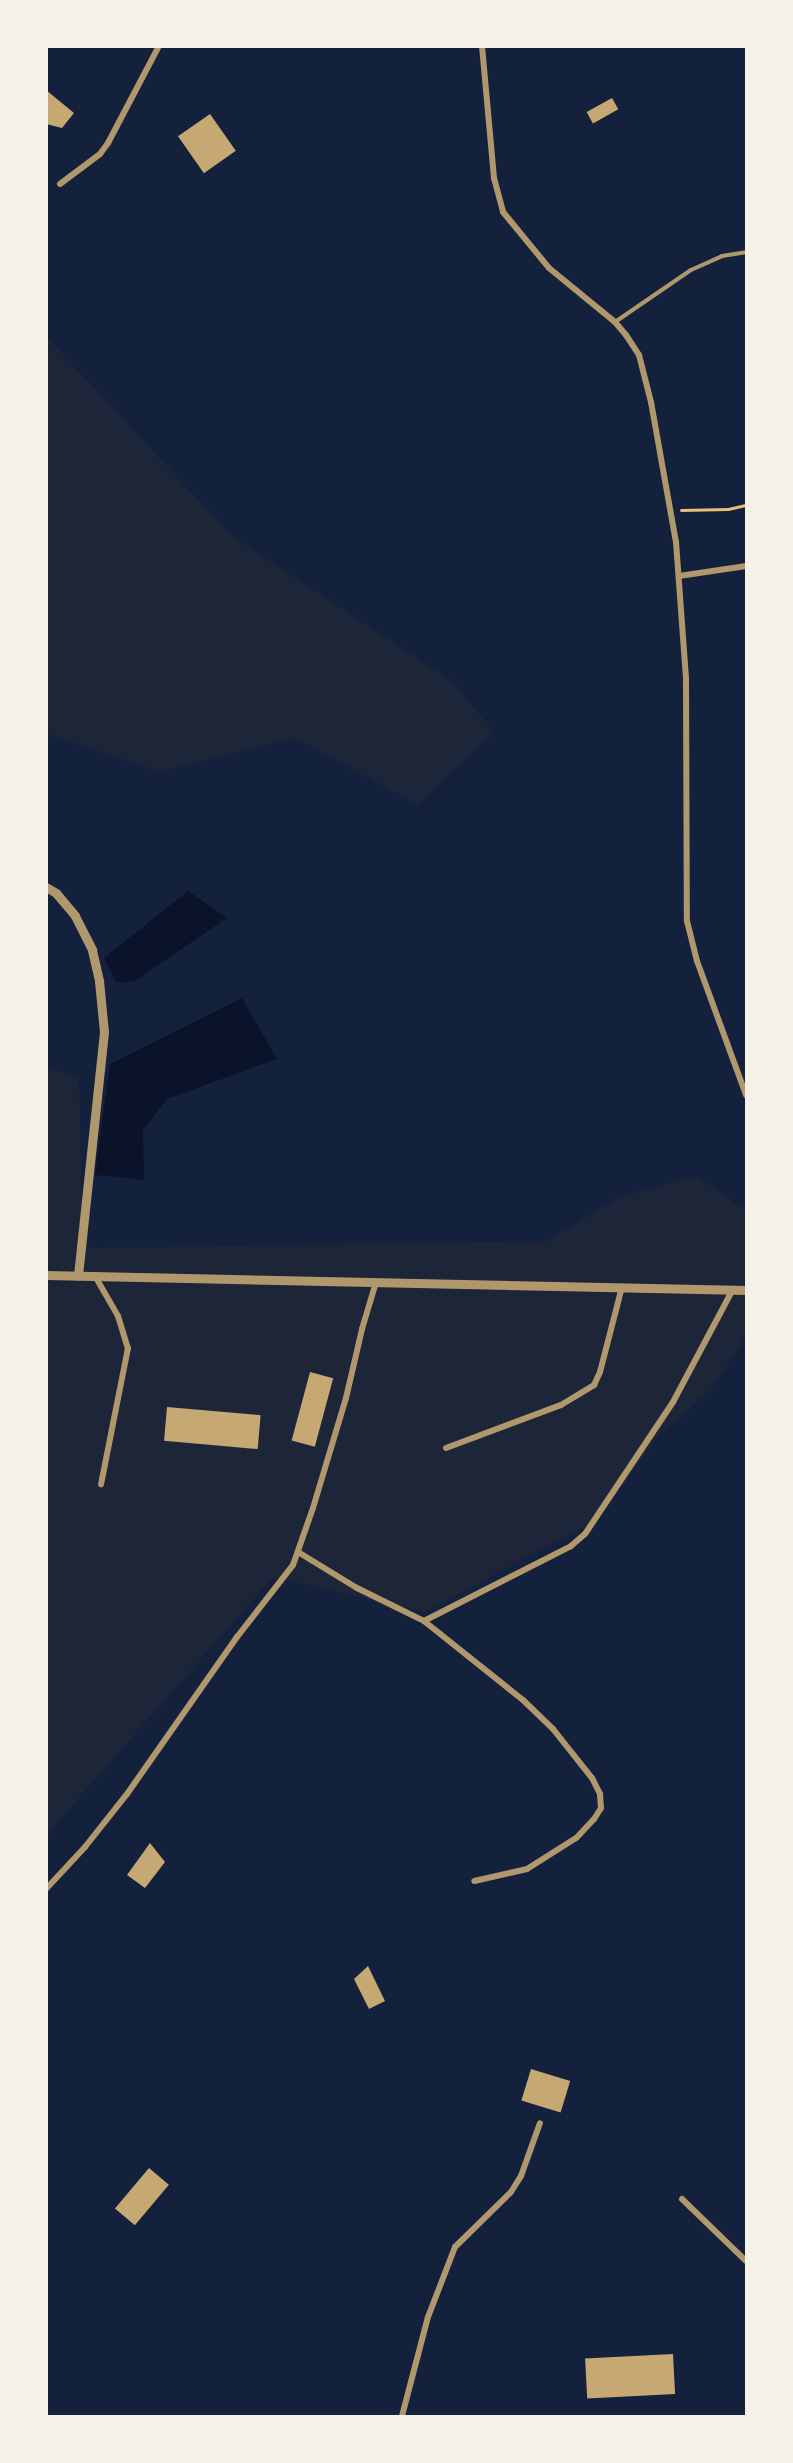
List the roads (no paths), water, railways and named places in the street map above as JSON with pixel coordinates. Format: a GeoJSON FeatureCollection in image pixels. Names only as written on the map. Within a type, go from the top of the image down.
{"type":"FeatureCollection","features":[{"type":"Feature","properties":{"kind":"street"},"geometry":{"type":"LineString","coordinates":[[60,184],[100,154],[108,143],[159,46]]}},
{"type":"Feature","properties":{"kind":"street"},"geometry":{"type":"LineString","coordinates":[[482,46],[486,69],[494,178],[503,212],[549,268],[615,322],[639,355],[651,402],[671,511],[679,576],[686,679],[687,921],[696,961],[747,1095]]}},
{"type":"Feature","properties":{"kind":"street"},"geometry":{"type":"LineString","coordinates":[[679,576],[747,566]]}},
{"type":"Feature","properties":{"kind":"street"},"geometry":{"type":"LineString","coordinates":[[46,886],[56,893],[75,916],[92,950],[99,981],[104,1032],[78,1276]]}},
{"type":"Feature","properties":{"kind":"street"},"geometry":{"type":"LineString","coordinates":[[46,1275],[747,1290]]}},
{"type":"Feature","properties":{"kind":"street"},"geometry":{"type":"LineString","coordinates":[[95,1276],[118,1316],[128,1348],[101,1484]]}},
{"type":"Feature","properties":{"kind":"street"},"geometry":{"type":"LineString","coordinates":[[46,1889],[127,1794],[237,1637],[292,1565],[346,1398],[376,1282]]}},
{"type":"Feature","properties":{"kind":"street"},"geometry":{"type":"LineString","coordinates":[[446,1448],[561,1405],[594,1385],[600,1372],[622,1287]]}},
{"type":"Feature","properties":{"kind":"street"},"geometry":{"type":"LineString","coordinates":[[424,1621],[571,1546],[585,1534],[673,1402],[733,1289]]}},
{"type":"Feature","properties":{"kind":"street"},"geometry":{"type":"LineString","coordinates":[[298,1552],[357,1588],[424,1621],[523,1700],[554,1729],[592,1778],[600,1794],[600,1808],[594,1819],[576,1838],[527,1869],[474,1881]]}},
{"type":"Feature","properties":{"kind":"street"},"geometry":{"type":"LineString","coordinates":[[402,2416],[428,2316],[456,2247],[511,2192],[521,2176],[540,2123]]}},
{"type":"Feature","properties":{"kind":"street"},"geometry":{"type":"LineString","coordinates":[[682,2199],[747,2261]]}},
{"type":"Feature","properties":{"kind":"lane"},"geometry":{"type":"LineString","coordinates":[[615,322],[691,270],[722,256],[747,252]]}}]}
